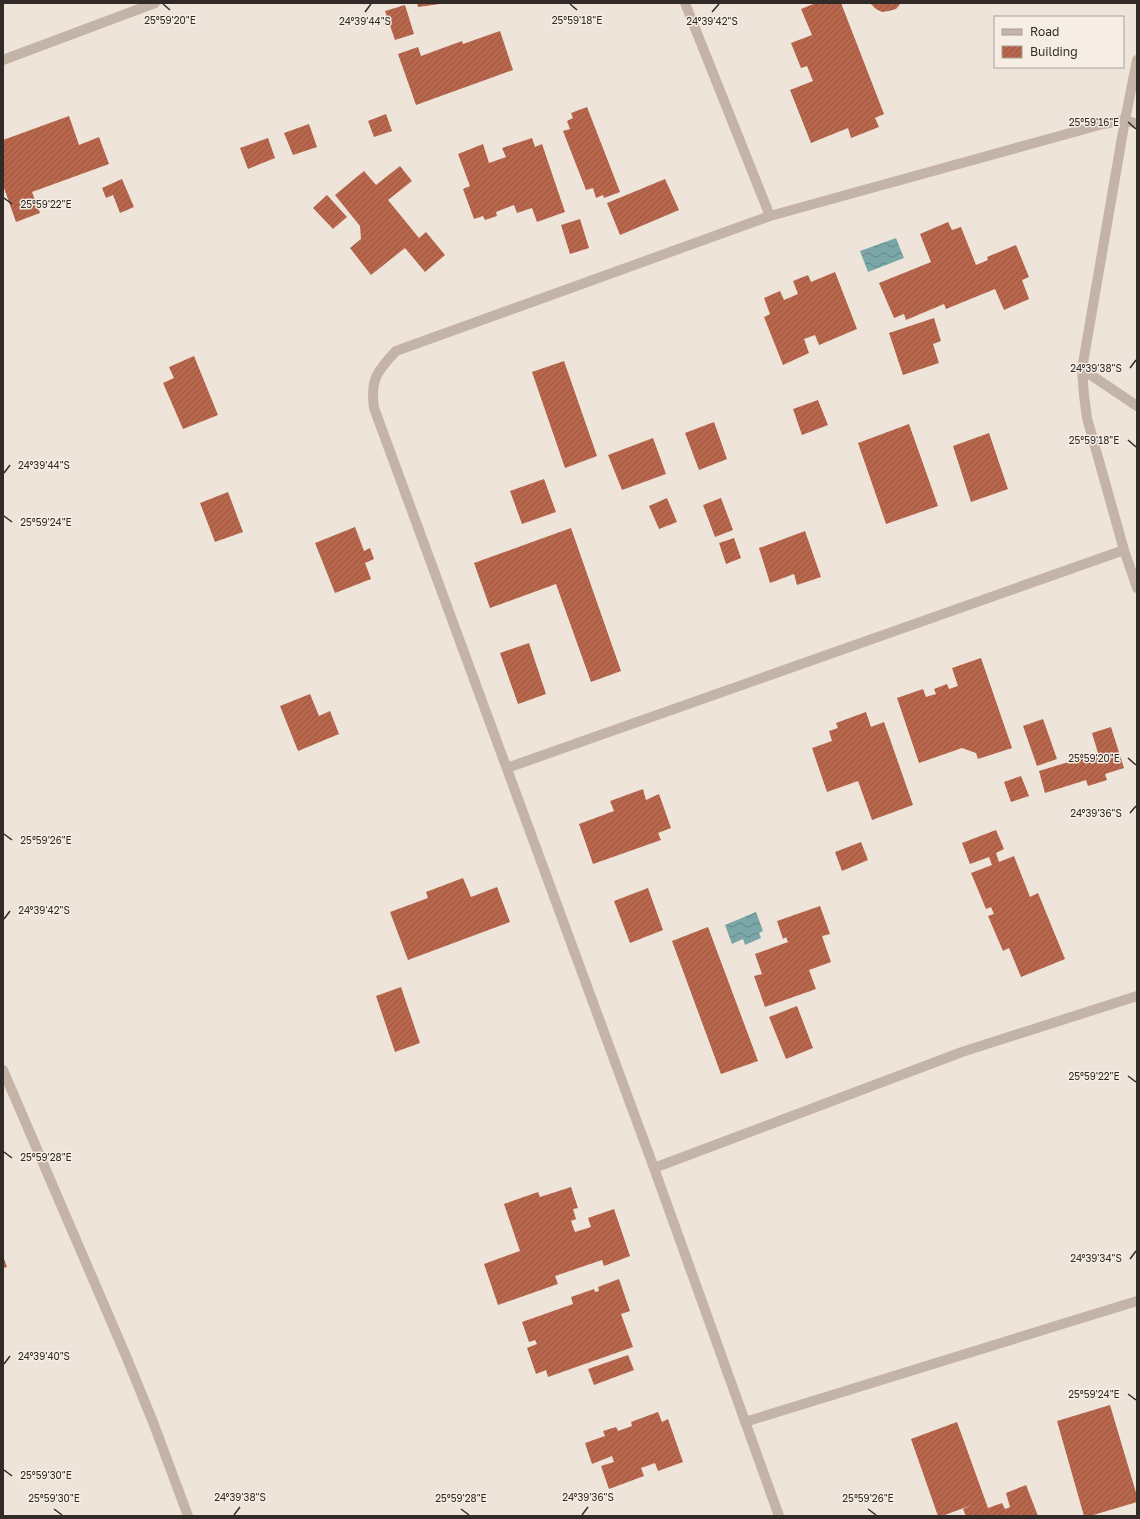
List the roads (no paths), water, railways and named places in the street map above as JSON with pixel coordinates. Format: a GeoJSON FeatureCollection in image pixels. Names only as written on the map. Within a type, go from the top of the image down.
{"type":"FeatureCollection","features":[{"type":"Feature","properties":{"kind":"street"},"geometry":{"type":"LineString","coordinates":[[3,60],[155,3]]}},
{"type":"Feature","properties":{"kind":"street"},"geometry":{"type":"LineString","coordinates":[[685,3],[770,216]]}},
{"type":"Feature","properties":{"kind":"street"},"geometry":{"type":"LineString","coordinates":[[1137,60],[1125,120],[1082,370],[1087,418],[1124,550],[1137,588]]}},
{"type":"Feature","properties":{"kind":"street"},"geometry":{"type":"LineString","coordinates":[[779,1516],[654,1168],[374,408],[372,393],[375,378],[384,364],[396,351],[770,216],[1095,126],[1125,120],[1137,124]]}},
{"type":"Feature","properties":{"kind":"street"},"geometry":{"type":"LineString","coordinates":[[1082,370],[1137,406]]}},
{"type":"Feature","properties":{"kind":"street"},"geometry":{"type":"LineString","coordinates":[[507,768],[1124,550]]}},
{"type":"Feature","properties":{"kind":"street"},"geometry":{"type":"LineString","coordinates":[[654,1168],[962,1052],[1137,996]]}},
{"type":"Feature","properties":{"kind":"street"},"geometry":{"type":"LineString","coordinates":[[3,1070],[126,1356],[153,1422],[188,1516]]}},
{"type":"Feature","properties":{"kind":"street"},"geometry":{"type":"LineString","coordinates":[[745,1422],[1137,1301]]}},
{"type":"Feature","properties":{"kind":"water"},"geometry":{"type":"Polygon","coordinates":[[[896,238],[904,258],[868,272],[860,251],[896,238]]]}},
{"type":"Feature","properties":{"kind":"water"},"geometry":{"type":"Polygon","coordinates":[[[756,912],[763,931],[759,933],[761,938],[745,945],[743,939],[732,944],[725,925],[756,912]]]}}]}
